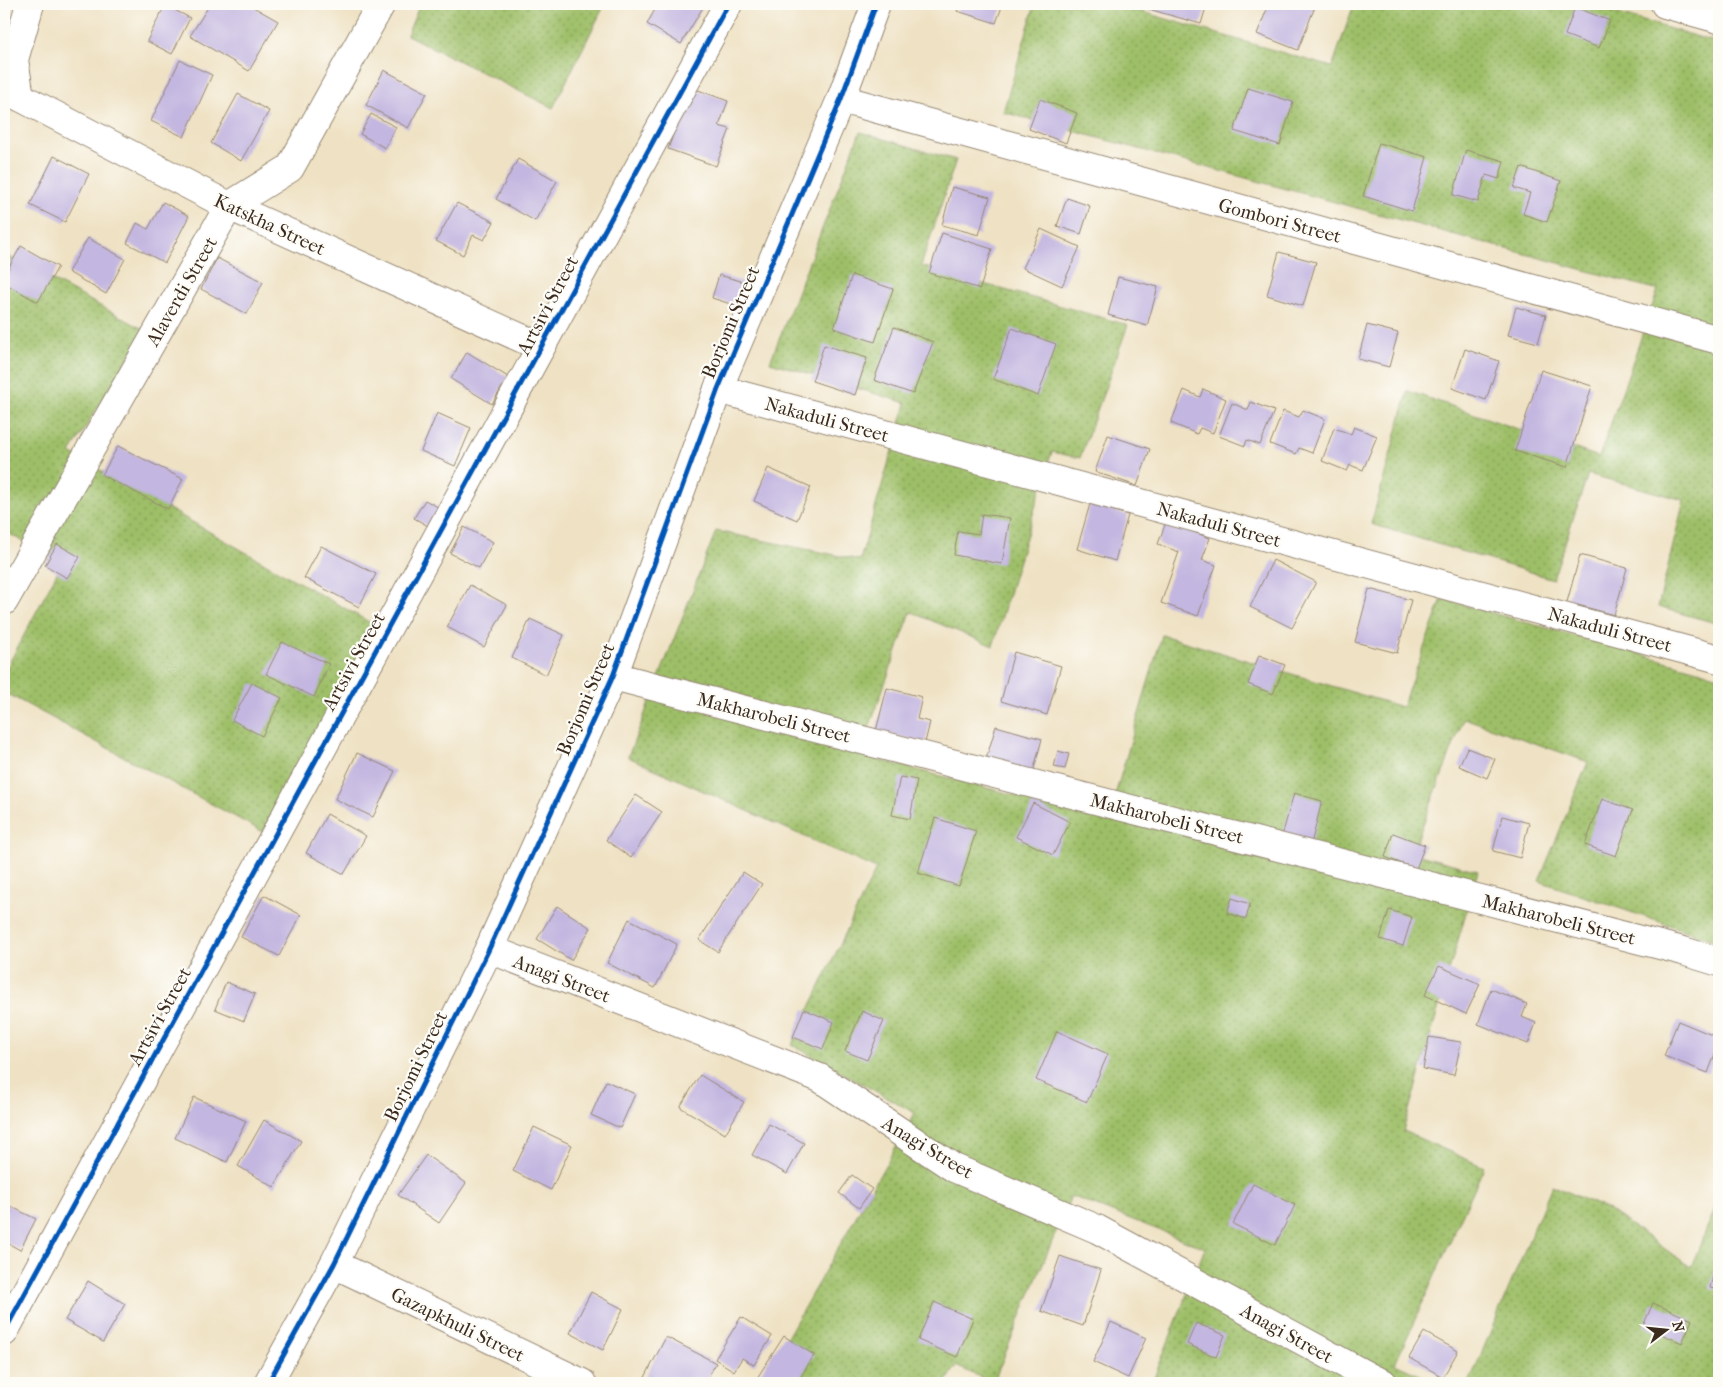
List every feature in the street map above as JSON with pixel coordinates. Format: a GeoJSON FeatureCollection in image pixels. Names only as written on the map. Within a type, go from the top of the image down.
{"type":"FeatureCollection","features":[{"type":"Feature","properties":{"kind":"street"},"geometry":{"type":"LineString","coordinates":[[12,94],[14,60],[30,4]]}},
{"type":"Feature","properties":{"kind":"street","name":"Alaverdi Street"},"geometry":{"type":"LineString","coordinates":[[4,601],[229,206],[290,168],[381,4]]}},
{"type":"Feature","properties":{"kind":"street","name":"Artsivi Street"},"geometry":{"type":"LineString","coordinates":[[4,1332],[728,4]]}},
{"type":"Feature","properties":{"kind":"street","name":"Borjomi Street"},"geometry":{"type":"LineString","coordinates":[[268,1383],[334,1264],[490,949],[614,676],[718,389],[841,99],[876,4]]}},
{"type":"Feature","properties":{"kind":"street"},"geometry":{"type":"LineString","coordinates":[[1666,4],[1719,19]]}},
{"type":"Feature","properties":{"kind":"street","name":"Katskha Street"},"geometry":{"type":"LineString","coordinates":[[12,94],[229,206],[541,347]]}},
{"type":"Feature","properties":{"kind":"street","name":"Gombori Street"},"geometry":{"type":"LineString","coordinates":[[841,99],[1719,340]]}},
{"type":"Feature","properties":{"kind":"street","name":"Nakaduli Street"},"geometry":{"type":"LineString","coordinates":[[718,389],[1719,658]]}},
{"type":"Feature","properties":{"kind":"street","name":"Makharobeli Street"},"geometry":{"type":"LineString","coordinates":[[614,676],[1674,948],[1719,962]]}},
{"type":"Feature","properties":{"kind":"street","name":"Anagi Street"},"geometry":{"type":"LineString","coordinates":[[490,949],[820,1078],[954,1168],[1097,1229],[1383,1383]]}},
{"type":"Feature","properties":{"kind":"street","name":"Gazapkhuli Street"},"geometry":{"type":"LineString","coordinates":[[334,1264],[582,1383]]}},
{"type":"Feature","properties":{"kind":"green space"},"geometry":{"type":"Polygon","coordinates":[[[420,4],[605,4],[553,108],[407,35],[420,4]]]}},
{"type":"Feature","properties":{"kind":"green space"},"geometry":{"type":"Polygon","coordinates":[[[1035,4],[1115,4],[1332,67],[1354,4],[1585,4],[1719,43],[1719,624],[1658,607],[1684,500],[1588,474],[1553,579],[1371,524],[1408,391],[1599,457],[1658,290],[1003,112],[1035,4]]]}},
{"type":"Feature","properties":{"kind":"green space"},"geometry":{"type":"Polygon","coordinates":[[[860,132],[956,160],[921,266],[1128,325],[1080,458],[1052,452],[993,646],[911,612],[859,755],[1108,819],[1162,635],[1402,707],[1442,599],[1719,676],[1719,942],[1539,881],[1588,762],[1464,718],[1412,853],[1478,871],[1403,1131],[1484,1167],[1395,1364],[1437,1383],[1152,1383],[1205,1248],[1071,1196],[993,1383],[956,1366],[946,1383],[761,1383],[915,1113],[792,1045],[876,869],[628,757],[716,531],[860,560],[906,403],[770,362],[860,132]]]}},
{"type":"Feature","properties":{"kind":"green space"},"geometry":{"type":"Polygon","coordinates":[[[4,254],[145,330],[70,453],[378,627],[265,833],[4,692],[4,673],[62,563],[4,531],[4,254]]]}},
{"type":"Feature","properties":{"kind":"green space"},"geometry":{"type":"Polygon","coordinates":[[[1552,1185],[1609,1210],[1691,1267],[1719,1199],[1719,1383],[1469,1383],[1552,1185]]]}},
{"type":"Feature","properties":{"kind":"building"},"geometry":{"type":"Polygon","coordinates":[[[210,4],[248,4],[278,21],[249,71],[190,36],[210,4]]]}},
{"type":"Feature","properties":{"kind":"building"},"geometry":{"type":"Polygon","coordinates":[[[658,4],[705,4],[681,44],[647,24],[658,4]]]}},
{"type":"Feature","properties":{"kind":"building"},"geometry":{"type":"Polygon","coordinates":[[[959,4],[1003,4],[996,23],[957,11],[959,4]]]}},
{"type":"Feature","properties":{"kind":"building"},"geometry":{"type":"Polygon","coordinates":[[[1146,4],[1207,4],[1201,24],[1145,8],[1146,4]]]}},
{"type":"Feature","properties":{"kind":"building"},"geometry":{"type":"Polygon","coordinates":[[[1269,4],[1316,4],[1298,50],[1257,34],[1269,4]]]}},
{"type":"Feature","properties":{"kind":"building"},"geometry":{"type":"Polygon","coordinates":[[[165,5],[190,18],[172,54],[147,41],[165,5]]]}},
{"type":"Feature","properties":{"kind":"building"},"geometry":{"type":"Polygon","coordinates":[[[1575,7],[1610,21],[1599,48],[1565,35],[1575,7]]]}},
{"type":"Feature","properties":{"kind":"building"},"geometry":{"type":"Polygon","coordinates":[[[180,60],[212,75],[184,137],[151,121],[180,60]]]}},
{"type":"Feature","properties":{"kind":"building"},"geometry":{"type":"Polygon","coordinates":[[[384,70],[427,93],[408,128],[366,105],[384,70]]]}},
{"type":"Feature","properties":{"kind":"building"},"geometry":{"type":"Polygon","coordinates":[[[690,87],[728,101],[719,126],[730,129],[716,166],[668,149],[690,87]]]}},
{"type":"Feature","properties":{"kind":"building"},"geometry":{"type":"Polygon","coordinates":[[[1248,88],[1293,102],[1280,145],[1234,131],[1248,88]]]}},
{"type":"Feature","properties":{"kind":"building"},"geometry":{"type":"Polygon","coordinates":[[[238,94],[269,111],[241,161],[211,143],[238,94]]]}},
{"type":"Feature","properties":{"kind":"building"},"geometry":{"type":"Polygon","coordinates":[[[1040,99],[1077,113],[1066,143],[1029,129],[1040,99]]]}},
{"type":"Feature","properties":{"kind":"building"},"geometry":{"type":"Polygon","coordinates":[[[371,114],[396,127],[385,148],[360,134],[371,114]]]}},
{"type":"Feature","properties":{"kind":"building"},"geometry":{"type":"Polygon","coordinates":[[[1379,143],[1427,157],[1412,211],[1363,196],[1379,143]]]}},
{"type":"Feature","properties":{"kind":"building"},"geometry":{"type":"Polygon","coordinates":[[[1466,150],[1504,161],[1499,179],[1486,175],[1478,202],[1453,195],[1466,150]]]}},
{"type":"Feature","properties":{"kind":"building"},"geometry":{"type":"Polygon","coordinates":[[[54,156],[89,174],[65,222],[30,205],[54,156]]]}},
{"type":"Feature","properties":{"kind":"building"},"geometry":{"type":"Polygon","coordinates":[[[518,159],[557,181],[535,221],[496,199],[518,159]]]}},
{"type":"Feature","properties":{"kind":"building"},"geometry":{"type":"Polygon","coordinates":[[[1521,167],[1561,181],[1547,222],[1523,214],[1530,193],[1514,188],[1521,167]]]}},
{"type":"Feature","properties":{"kind":"building"},"geometry":{"type":"Polygon","coordinates":[[[952,187],[990,197],[979,235],[942,225],[952,187]]]}},
{"type":"Feature","properties":{"kind":"building"},"geometry":{"type":"Polygon","coordinates":[[[1067,198],[1090,206],[1081,234],[1057,226],[1067,198]]]}},
{"type":"Feature","properties":{"kind":"building"},"geometry":{"type":"Polygon","coordinates":[[[163,202],[189,216],[165,263],[127,243],[137,223],[148,229],[163,202]]]}},
{"type":"Feature","properties":{"kind":"building"},"geometry":{"type":"Polygon","coordinates":[[[457,203],[494,222],[484,240],[473,235],[463,255],[436,241],[457,203]]]}},
{"type":"Feature","properties":{"kind":"building"},"geometry":{"type":"Polygon","coordinates":[[[1041,229],[1080,247],[1062,286],[1023,268],[1041,229]]]}},
{"type":"Feature","properties":{"kind":"building"},"geometry":{"type":"Polygon","coordinates":[[[942,233],[992,249],[980,289],[929,273],[942,233]]]}},
{"type":"Feature","properties":{"kind":"building"},"geometry":{"type":"Polygon","coordinates":[[[88,238],[125,259],[106,294],[68,272],[88,238]]]}},
{"type":"Feature","properties":{"kind":"building"},"geometry":{"type":"Polygon","coordinates":[[[21,246],[58,267],[38,302],[4,283],[4,276],[21,246]]]}},
{"type":"Feature","properties":{"kind":"building"},"geometry":{"type":"Polygon","coordinates":[[[1279,252],[1316,262],[1303,306],[1267,295],[1279,252]]]}},
{"type":"Feature","properties":{"kind":"building"},"geometry":{"type":"Polygon","coordinates":[[[217,258],[263,282],[247,314],[201,289],[217,258]]]}},
{"type":"Feature","properties":{"kind":"building"},"geometry":{"type":"Polygon","coordinates":[[[719,275],[744,282],[737,306],[712,298],[719,275]]]}},
{"type":"Feature","properties":{"kind":"building"},"geometry":{"type":"Polygon","coordinates":[[[852,275],[893,289],[875,342],[834,328],[852,275]]]}},
{"type":"Feature","properties":{"kind":"building"},"geometry":{"type":"Polygon","coordinates":[[[1118,277],[1158,287],[1147,326],[1108,315],[1118,277]]]}},
{"type":"Feature","properties":{"kind":"building"},"geometry":{"type":"Polygon","coordinates":[[[1516,307],[1546,315],[1538,343],[1508,335],[1516,307]]]}},
{"type":"Feature","properties":{"kind":"building"},"geometry":{"type":"Polygon","coordinates":[[[1367,325],[1398,333],[1389,367],[1358,359],[1367,325]]]}},
{"type":"Feature","properties":{"kind":"building"},"geometry":{"type":"Polygon","coordinates":[[[894,327],[933,342],[913,394],[874,380],[894,327]]]}},
{"type":"Feature","properties":{"kind":"building"},"geometry":{"type":"Polygon","coordinates":[[[1012,328],[1056,344],[1038,396],[993,379],[1012,328]]]}},
{"type":"Feature","properties":{"kind":"building"},"geometry":{"type":"Polygon","coordinates":[[[824,345],[867,358],[855,395],[812,381],[824,345]]]}},
{"type":"Feature","properties":{"kind":"building"},"geometry":{"type":"Polygon","coordinates":[[[1465,349],[1499,361],[1486,400],[1452,388],[1465,349]]]}},
{"type":"Feature","properties":{"kind":"building"},"geometry":{"type":"Polygon","coordinates":[[[467,352],[508,377],[492,404],[451,379],[467,352]]]}},
{"type":"Feature","properties":{"kind":"building"},"geometry":{"type":"Polygon","coordinates":[[[1541,370],[1592,386],[1567,467],[1515,451],[1541,370]]]}},
{"type":"Feature","properties":{"kind":"building"},"geometry":{"type":"Polygon","coordinates":[[[1203,389],[1226,399],[1213,433],[1200,428],[1197,434],[1171,423],[1184,390],[1200,397],[1203,389]]]}},
{"type":"Feature","properties":{"kind":"building"},"geometry":{"type":"Polygon","coordinates":[[[1251,402],[1274,411],[1260,445],[1247,440],[1245,446],[1219,436],[1232,403],[1248,410],[1251,402]]]}},
{"type":"Feature","properties":{"kind":"building"},"geometry":{"type":"Polygon","coordinates":[[[1303,410],[1325,419],[1312,453],[1299,448],[1296,454],[1270,444],[1283,411],[1299,417],[1303,410]]]}},
{"type":"Feature","properties":{"kind":"building"},"geometry":{"type":"Polygon","coordinates":[[[437,413],[471,428],[455,466],[421,451],[437,413]]]}},
{"type":"Feature","properties":{"kind":"building"},"geometry":{"type":"Polygon","coordinates":[[[1354,427],[1377,436],[1363,470],[1350,465],[1347,471],[1322,461],[1334,428],[1351,434],[1354,427]]]}},
{"type":"Feature","properties":{"kind":"building"},"geometry":{"type":"Polygon","coordinates":[[[1108,435],[1150,449],[1137,486],[1095,472],[1108,435]]]}},
{"type":"Feature","properties":{"kind":"building"},"geometry":{"type":"Polygon","coordinates":[[[118,446],[183,479],[168,509],[102,475],[118,446]]]}},
{"type":"Feature","properties":{"kind":"building"},"geometry":{"type":"Polygon","coordinates":[[[768,468],[811,487],[797,520],[754,501],[768,468]]]}},
{"type":"Feature","properties":{"kind":"building"},"geometry":{"type":"Polygon","coordinates":[[[425,500],[445,511],[435,530],[414,518],[425,500]]]}},
{"type":"Feature","properties":{"kind":"building"},"geometry":{"type":"Polygon","coordinates":[[[1090,504],[1128,515],[1115,561],[1077,549],[1090,504]]]}},
{"type":"Feature","properties":{"kind":"building"},"geometry":{"type":"Polygon","coordinates":[[[982,514],[1010,518],[1002,564],[954,555],[958,531],[979,534],[982,514]]]}},
{"type":"Feature","properties":{"kind":"building"},"geometry":{"type":"Polygon","coordinates":[[[1166,522],[1210,538],[1202,560],[1216,565],[1198,616],[1161,603],[1179,552],[1158,544],[1166,522]]]}},
{"type":"Feature","properties":{"kind":"building"},"geometry":{"type":"Polygon","coordinates":[[[464,527],[493,542],[479,568],[450,553],[464,527]]]}},
{"type":"Feature","properties":{"kind":"building"},"geometry":{"type":"Polygon","coordinates":[[[57,544],[80,557],[67,578],[45,565],[57,544]]]}},
{"type":"Feature","properties":{"kind":"building"},"geometry":{"type":"Polygon","coordinates":[[[321,546],[376,574],[359,607],[304,578],[321,546]]]}},
{"type":"Feature","properties":{"kind":"building"},"geometry":{"type":"Polygon","coordinates":[[[1580,555],[1627,568],[1614,615],[1567,602],[1580,555]]]}},
{"type":"Feature","properties":{"kind":"building"},"geometry":{"type":"Polygon","coordinates":[[[1273,560],[1316,582],[1292,628],[1250,607],[1273,560]]]}},
{"type":"Feature","properties":{"kind":"building"},"geometry":{"type":"Polygon","coordinates":[[[470,585],[507,605],[484,647],[447,627],[470,585]]]}},
{"type":"Feature","properties":{"kind":"building"},"geometry":{"type":"Polygon","coordinates":[[[1369,589],[1411,600],[1397,653],[1355,642],[1369,589]]]}},
{"type":"Feature","properties":{"kind":"building"},"geometry":{"type":"Polygon","coordinates":[[[530,619],[564,635],[546,675],[512,658],[530,619]]]}},
{"type":"Feature","properties":{"kind":"building"},"geometry":{"type":"Polygon","coordinates":[[[282,642],[329,664],[314,697],[266,674],[282,642]]]}},
{"type":"Feature","properties":{"kind":"building"},"geometry":{"type":"Polygon","coordinates":[[[1014,652],[1061,666],[1047,715],[1001,701],[1014,652]]]}},
{"type":"Feature","properties":{"kind":"building"},"geometry":{"type":"Polygon","coordinates":[[[1259,655],[1285,665],[1273,694],[1248,684],[1259,655]]]}},
{"type":"Feature","properties":{"kind":"building"},"geometry":{"type":"Polygon","coordinates":[[[252,683],[282,698],[262,736],[232,720],[252,683]]]}},
{"type":"Feature","properties":{"kind":"building"},"geometry":{"type":"Polygon","coordinates":[[[887,688],[922,697],[917,719],[930,722],[925,743],[876,731],[887,688]]]}},
{"type":"Feature","properties":{"kind":"building"},"geometry":{"type":"Polygon","coordinates":[[[996,726],[1042,739],[1032,776],[985,763],[996,726]]]}},
{"type":"Feature","properties":{"kind":"building"},"geometry":{"type":"Polygon","coordinates":[[[1467,748],[1495,759],[1487,778],[1459,766],[1467,748]]]}},
{"type":"Feature","properties":{"kind":"building"},"geometry":{"type":"Polygon","coordinates":[[[1058,751],[1069,754],[1065,769],[1054,767],[1058,751]]]}},
{"type":"Feature","properties":{"kind":"building"},"geometry":{"type":"Polygon","coordinates":[[[357,753],[395,771],[373,817],[335,799],[357,753]]]}},
{"type":"Feature","properties":{"kind":"building"},"geometry":{"type":"Polygon","coordinates":[[[900,777],[917,780],[910,819],[892,815],[900,777]]]}},
{"type":"Feature","properties":{"kind":"building"},"geometry":{"type":"Polygon","coordinates":[[[1294,793],[1322,801],[1311,844],[1282,836],[1294,793]]]}},
{"type":"Feature","properties":{"kind":"building"},"geometry":{"type":"Polygon","coordinates":[[[636,795],[662,812],[631,858],[606,840],[636,795]]]}},
{"type":"Feature","properties":{"kind":"building"},"geometry":{"type":"Polygon","coordinates":[[[1602,799],[1633,810],[1616,856],[1585,845],[1602,799]]]}},
{"type":"Feature","properties":{"kind":"building"},"geometry":{"type":"Polygon","coordinates":[[[1033,803],[1070,822],[1053,855],[1016,837],[1033,803]]]}},
{"type":"Feature","properties":{"kind":"building"},"geometry":{"type":"Polygon","coordinates":[[[327,814],[366,836],[344,874],[306,853],[327,814]]]}},
{"type":"Feature","properties":{"kind":"building"},"geometry":{"type":"Polygon","coordinates":[[[1502,816],[1529,823],[1520,858],[1493,851],[1502,816]]]}},
{"type":"Feature","properties":{"kind":"building"},"geometry":{"type":"Polygon","coordinates":[[[935,818],[976,831],[959,886],[918,873],[935,818]]]}},
{"type":"Feature","properties":{"kind":"building"},"geometry":{"type":"Polygon","coordinates":[[[1393,833],[1425,845],[1416,869],[1385,857],[1393,833]]]}},
{"type":"Feature","properties":{"kind":"building"},"geometry":{"type":"Polygon","coordinates":[[[743,872],[762,884],[718,952],[699,940],[743,872]]]}},
{"type":"Feature","properties":{"kind":"building"},"geometry":{"type":"Polygon","coordinates":[[[264,895],[301,915],[279,956],[241,937],[264,895]]]}},
{"type":"Feature","properties":{"kind":"building"},"geometry":{"type":"Polygon","coordinates":[[[1232,898],[1250,904],[1246,919],[1227,913],[1232,898]]]}},
{"type":"Feature","properties":{"kind":"building"},"geometry":{"type":"Polygon","coordinates":[[[557,906],[591,928],[571,960],[537,939],[557,906]]]}},
{"type":"Feature","properties":{"kind":"building"},"geometry":{"type":"Polygon","coordinates":[[[1389,910],[1412,917],[1403,946],[1380,939],[1389,910]]]}},
{"type":"Feature","properties":{"kind":"building"},"geometry":{"type":"Polygon","coordinates":[[[629,919],[677,944],[655,988],[607,963],[629,919]]]}},
{"type":"Feature","properties":{"kind":"building"},"geometry":{"type":"Polygon","coordinates":[[[1439,966],[1480,984],[1466,1014],[1425,995],[1439,966]]]}},
{"type":"Feature","properties":{"kind":"building"},"geometry":{"type":"Polygon","coordinates":[[[226,982],[255,994],[244,1021],[215,1009],[226,982]]]}},
{"type":"Feature","properties":{"kind":"building"},"geometry":{"type":"Polygon","coordinates":[[[1491,989],[1527,1004],[1522,1017],[1536,1023],[1528,1044],[1478,1024],[1491,989]]]}},
{"type":"Feature","properties":{"kind":"building"},"geometry":{"type":"Polygon","coordinates":[[[804,1009],[834,1022],[823,1049],[793,1037],[804,1009]]]}},
{"type":"Feature","properties":{"kind":"building"},"geometry":{"type":"Polygon","coordinates":[[[862,1011],[884,1021],[867,1060],[845,1051],[862,1011]]]}},
{"type":"Feature","properties":{"kind":"building"},"geometry":{"type":"Polygon","coordinates":[[[1678,1021],[1719,1038],[1719,1044],[1708,1073],[1664,1056],[1678,1021]]]}},
{"type":"Feature","properties":{"kind":"building"},"geometry":{"type":"Polygon","coordinates":[[[1057,1031],[1108,1054],[1087,1102],[1036,1080],[1057,1031]]]}},
{"type":"Feature","properties":{"kind":"building"},"geometry":{"type":"Polygon","coordinates":[[[1429,1037],[1461,1042],[1454,1075],[1423,1069],[1429,1037]]]}},
{"type":"Feature","properties":{"kind":"building"},"geometry":{"type":"Polygon","coordinates":[[[700,1075],[744,1102],[725,1134],[680,1107],[700,1075]]]}},
{"type":"Feature","properties":{"kind":"building"},"geometry":{"type":"Polygon","coordinates":[[[606,1081],[635,1094],[620,1128],[591,1115],[606,1081]]]}},
{"type":"Feature","properties":{"kind":"building"},"geometry":{"type":"Polygon","coordinates":[[[194,1097],[246,1121],[227,1162],[175,1138],[194,1097]]]}},
{"type":"Feature","properties":{"kind":"building"},"geometry":{"type":"Polygon","coordinates":[[[264,1120],[301,1141],[274,1187],[238,1166],[264,1120]]]}},
{"type":"Feature","properties":{"kind":"building"},"geometry":{"type":"Polygon","coordinates":[[[769,1124],[804,1143],[787,1174],[752,1155],[769,1124]]]}},
{"type":"Feature","properties":{"kind":"building"},"geometry":{"type":"Polygon","coordinates":[[[534,1127],[572,1145],[551,1190],[513,1171],[534,1127]]]}},
{"type":"Feature","properties":{"kind":"building"},"geometry":{"type":"Polygon","coordinates":[[[426,1155],[466,1183],[439,1223],[398,1195],[426,1155]]]}},
{"type":"Feature","properties":{"kind":"building"},"geometry":{"type":"Polygon","coordinates":[[[852,1175],[872,1189],[859,1208],[839,1193],[852,1175]]]}},
{"type":"Feature","properties":{"kind":"building"},"geometry":{"type":"Polygon","coordinates":[[[1253,1184],[1295,1205],[1275,1245],[1233,1224],[1253,1184]]]}},
{"type":"Feature","properties":{"kind":"building"},"geometry":{"type":"Polygon","coordinates":[[[4,1203],[36,1219],[20,1250],[4,1241],[4,1203]]]}},
{"type":"Feature","properties":{"kind":"building"},"geometry":{"type":"Polygon","coordinates":[[[1719,1252],[1719,1290],[1710,1288],[1719,1252]]]}},
{"type":"Feature","properties":{"kind":"building"},"geometry":{"type":"Polygon","coordinates":[[[1060,1256],[1101,1270],[1083,1326],[1041,1311],[1060,1256]]]}},
{"type":"Feature","properties":{"kind":"building"},"geometry":{"type":"Polygon","coordinates":[[[88,1281],[125,1304],[103,1342],[65,1320],[88,1281]]]}},
{"type":"Feature","properties":{"kind":"building"},"geometry":{"type":"Polygon","coordinates":[[[591,1292],[623,1309],[603,1350],[570,1333],[591,1292]]]}},
{"type":"Feature","properties":{"kind":"building"},"geometry":{"type":"Polygon","coordinates":[[[934,1302],[973,1319],[957,1357],[918,1340],[934,1302]]]}},
{"type":"Feature","properties":{"kind":"building"},"geometry":{"type":"Polygon","coordinates":[[[1653,1303],[1692,1320],[1682,1343],[1643,1326],[1653,1303]]]}},
{"type":"Feature","properties":{"kind":"building"},"geometry":{"type":"Polygon","coordinates":[[[741,1317],[772,1336],[754,1365],[742,1358],[734,1371],[715,1359],[741,1317]]]}},
{"type":"Feature","properties":{"kind":"building"},"geometry":{"type":"Polygon","coordinates":[[[1111,1322],[1146,1338],[1128,1378],[1093,1362],[1111,1322]]]}},
{"type":"Feature","properties":{"kind":"building"},"geometry":{"type":"Polygon","coordinates":[[[1196,1323],[1225,1335],[1216,1357],[1187,1344],[1196,1323]]]}},
{"type":"Feature","properties":{"kind":"building"},"geometry":{"type":"Polygon","coordinates":[[[1424,1332],[1458,1351],[1443,1377],[1409,1358],[1424,1332]]]}},
{"type":"Feature","properties":{"kind":"building"},"geometry":{"type":"Polygon","coordinates":[[[784,1336],[814,1355],[797,1383],[785,1377],[781,1383],[765,1383],[757,1378],[784,1336]]]}},
{"type":"Feature","properties":{"kind":"building"},"geometry":{"type":"Polygon","coordinates":[[[666,1337],[716,1363],[705,1383],[642,1383],[666,1337]]]}},
{"type":"Feature","properties":{"kind":"cycle path"},"geometry":{"type":"LineString","coordinates":[[4,1332],[728,4]]}},
{"type":"Feature","properties":{"kind":"cycle path"},"geometry":{"type":"LineString","coordinates":[[268,1383],[334,1264],[489,949],[613,676],[718,389],[841,99],[876,4]]}}]}
